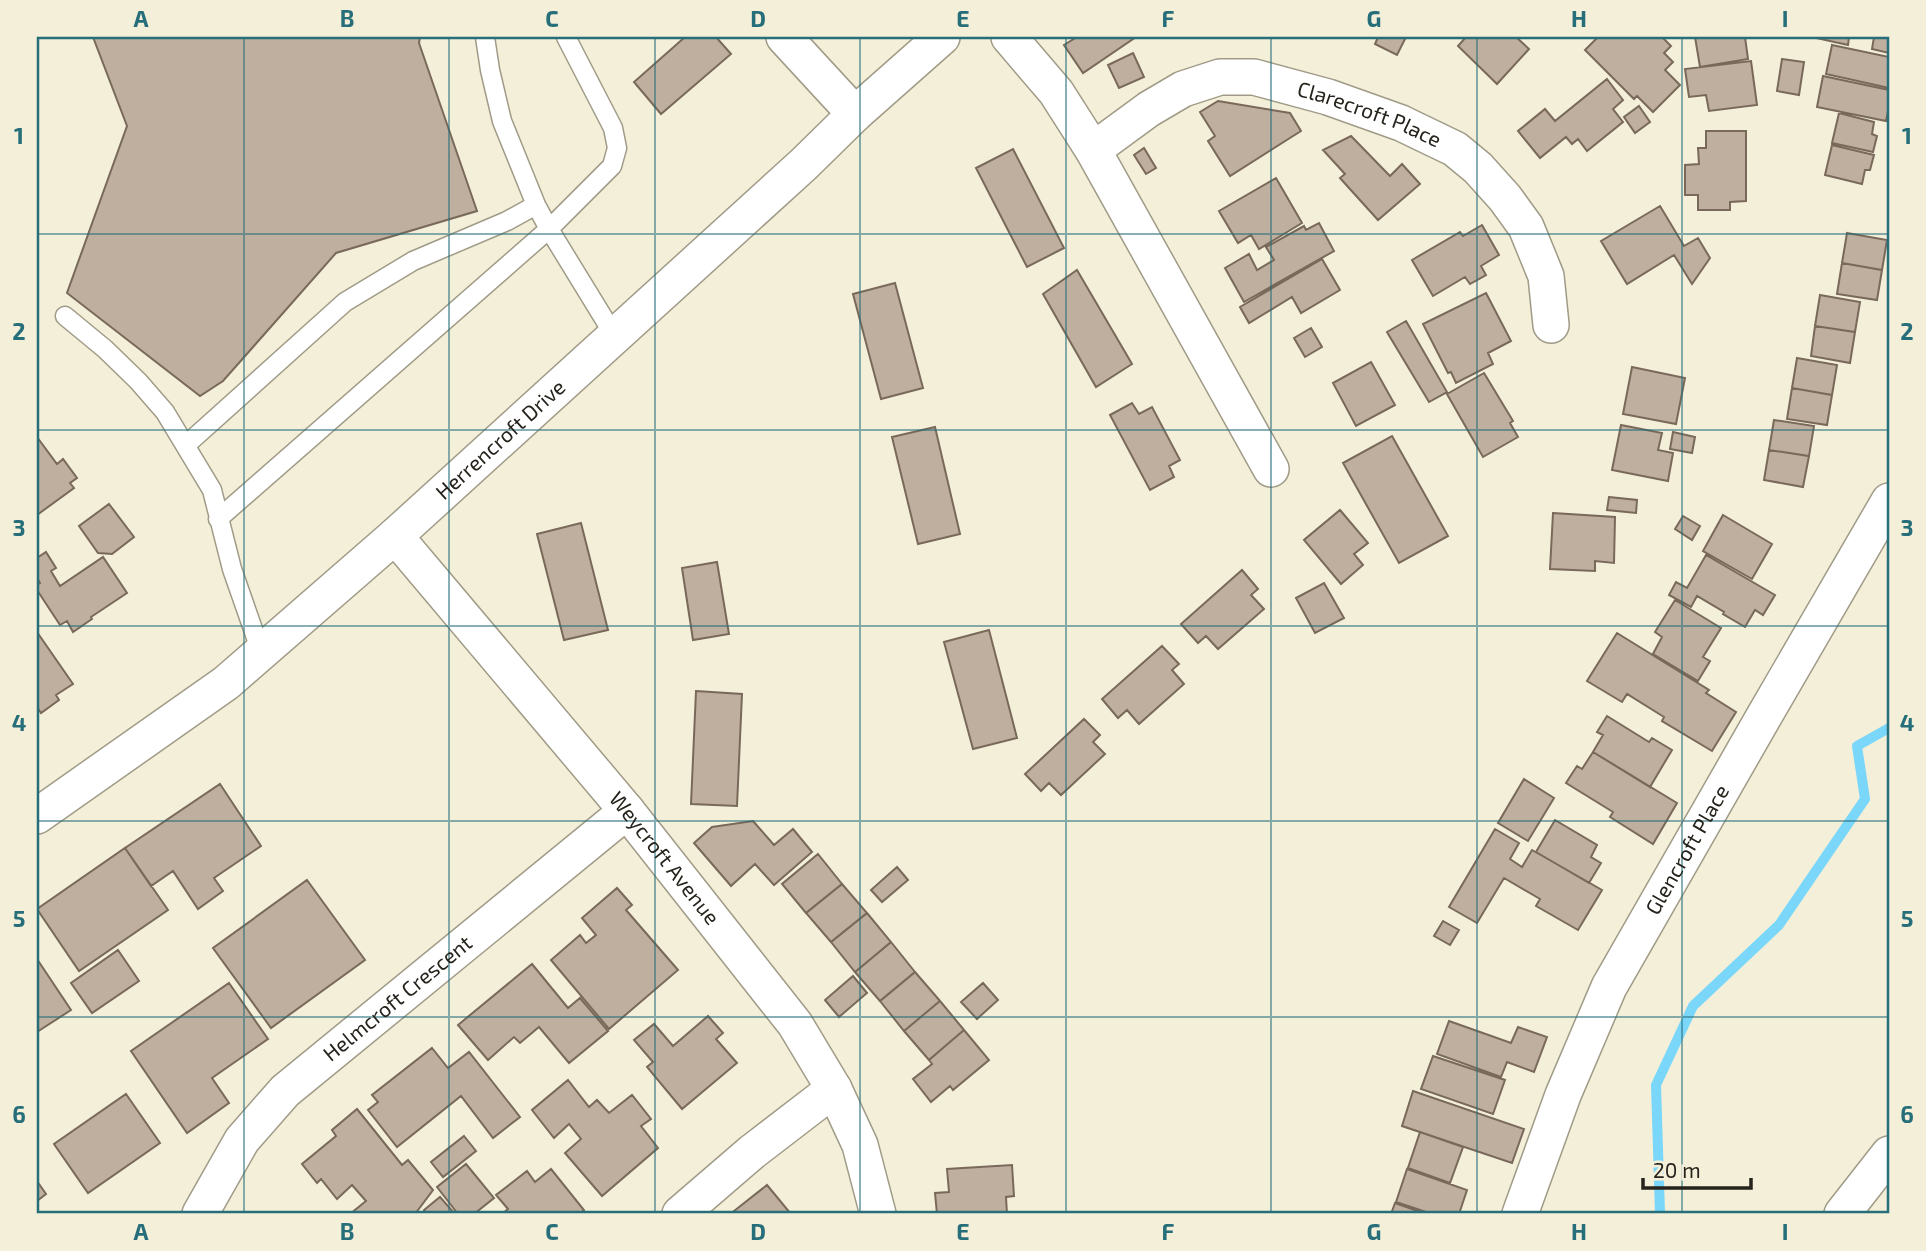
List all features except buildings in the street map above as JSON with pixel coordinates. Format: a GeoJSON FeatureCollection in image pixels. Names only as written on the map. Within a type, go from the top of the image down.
{"type":"FeatureCollection","features":[{"type":"Feature","properties":{"kind":"street"},"geometry":{"type":"LineString","coordinates":[[784,37],[855,114]]}},
{"type":"Feature","properties":{"kind":"street","name":"Herrencroft Drive"},"geometry":{"type":"LineString","coordinates":[[37,816],[226,683],[395,536],[942,37]]}},
{"type":"Feature","properties":{"kind":"street"},"geometry":{"type":"LineString","coordinates":[[1009,37],[1056,92],[1093,150],[1271,469]]}},
{"type":"Feature","properties":{"kind":"street","name":"Clarecroft Place"},"geometry":{"type":"LineString","coordinates":[[1093,150],[1149,109],[1183,89],[1220,77],[1254,77],[1328,97],[1401,123],[1455,149],[1478,168],[1505,198],[1526,227],[1546,276],[1551,325]]}},
{"type":"Feature","properties":{"kind":"street","name":"Glencroft Place"},"geometry":{"type":"LineString","coordinates":[[1520,1214],[1563,1095],[1609,987],[1889,501]]}},
{"type":"Feature","properties":{"kind":"street","name":"Weycroft Avenue"},"geometry":{"type":"LineString","coordinates":[[395,536],[627,811],[795,1024],[834,1089],[860,1145],[878,1214]]}},
{"type":"Feature","properties":{"kind":"street","name":"Helmcroft Crescent"},"geometry":{"type":"LineString","coordinates":[[200,1214],[242,1140],[285,1091],[627,811]]}},
{"type":"Feature","properties":{"kind":"street"},"geometry":{"type":"LineString","coordinates":[[680,1214],[752,1152],[834,1089]]}},
{"type":"Feature","properties":{"kind":"street"},"geometry":{"type":"LineString","coordinates":[[1842,1214],[1889,1154]]}},
{"type":"Feature","properties":{"kind":"lane"},"geometry":{"type":"LineString","coordinates":[[485,37],[502,121],[536,205],[614,335]]}},
{"type":"Feature","properties":{"kind":"lane"},"geometry":{"type":"LineString","coordinates":[[218,519],[549,229],[612,166],[617,148],[613,128],[566,37]]}},
{"type":"Feature","properties":{"kind":"lane"},"geometry":{"type":"LineString","coordinates":[[186,445],[345,302],[413,261],[507,221],[536,205]]}},
{"type":"Feature","properties":{"kind":"lane"},"geometry":{"type":"LineString","coordinates":[[65,316],[138,381],[165,412],[186,445],[212,490],[232,569],[261,652]]}},
{"type":"Feature","properties":{"kind":"waterway"},"geometry":{"type":"LineString","coordinates":[[1660,1214],[1656,1085],[1693,1006],[1779,925],[1865,799],[1857,746],[1889,728]]}}]}
